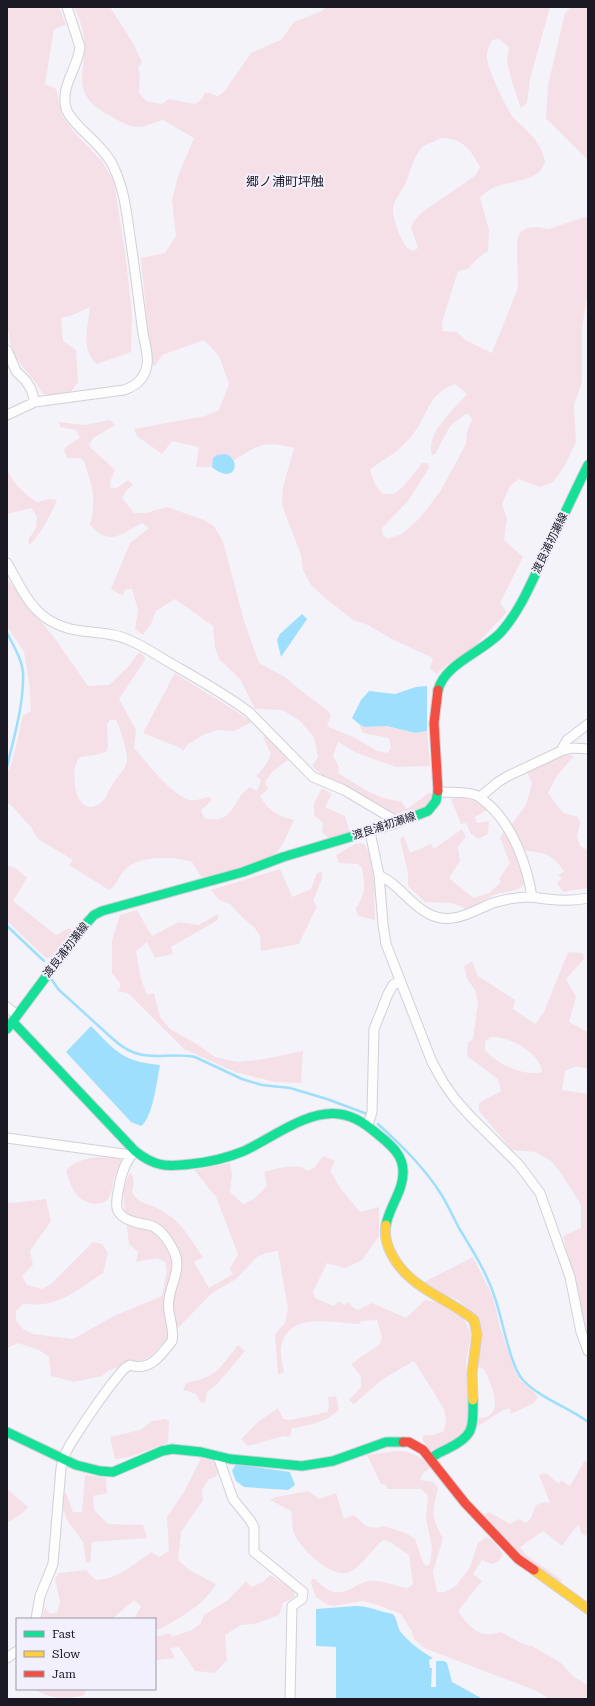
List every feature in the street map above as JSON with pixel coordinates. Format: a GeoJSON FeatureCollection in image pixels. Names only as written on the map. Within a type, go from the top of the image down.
{"type":"FeatureCollection","features":[{"type":"Feature","properties":{"kind":"street"},"geometry":{"type":"LineString","coordinates":[[7,414],[35,402],[124,390],[137,384],[144,374],[147,364],[147,349],[142,328],[135,265],[122,184],[113,164],[103,149],[70,116],[66,108],[65,90],[80,54],[80,47],[67,7]]}},
{"type":"Feature","properties":{"kind":"street"},"geometry":{"type":"LineString","coordinates":[[7,350],[16,371],[26,381],[31,389],[35,402]]}},
{"type":"Feature","properties":{"kind":"street","name":"渡良浦初瀬線"},"geometry":{"type":"LineString","coordinates":[[7,1029],[83,927],[94,915],[102,910],[243,872],[283,857],[370,832],[428,811],[436,801],[438,792],[435,708],[439,686],[450,672],[479,651],[501,632],[514,614],[542,561],[588,465]]}},
{"type":"Feature","properties":{"kind":"street"},"geometry":{"type":"LineString","coordinates":[[7,563],[36,610],[48,621],[66,628],[129,639],[238,703],[249,712],[313,777],[344,790],[393,819],[394,824]]}},
{"type":"Feature","properties":{"kind":"street"},"geometry":{"type":"LineString","coordinates":[[561,751],[567,740],[588,724]]}},
{"type":"Feature","properties":{"kind":"street"},"geometry":{"type":"LineString","coordinates":[[480,797],[508,776],[561,751],[572,748],[588,749]]}},
{"type":"Feature","properties":{"kind":"street"},"geometry":{"type":"LineString","coordinates":[[438,792],[475,795],[480,797],[494,810],[506,825],[512,836],[526,871],[532,897]]}},
{"type":"Feature","properties":{"kind":"street"},"geometry":{"type":"LineString","coordinates":[[370,832],[379,875],[382,924],[386,944],[432,1062],[443,1082],[455,1099],[519,1165],[540,1193],[570,1277],[581,1332],[588,1351]]}},
{"type":"Feature","properties":{"kind":"street"},"geometry":{"type":"LineString","coordinates":[[379,875],[393,884],[420,909],[431,915],[443,918],[458,918],[469,915],[492,904],[519,896],[551,900],[588,899]]}},
{"type":"Feature","properties":{"kind":"street"},"geometry":{"type":"LineString","coordinates":[[368,1126],[372,1112],[374,1030],[388,994],[393,985],[400,981]]}},
{"type":"Feature","properties":{"kind":"street"},"geometry":{"type":"LineString","coordinates":[[7,1008],[133,1153]]}},
{"type":"Feature","properties":{"kind":"street"},"geometry":{"type":"LineString","coordinates":[[7,1138],[133,1153],[152,1163],[171,1167],[233,1156],[282,1131],[328,1113],[347,1115],[358,1119],[368,1126],[399,1154],[404,1170],[402,1180],[386,1221],[385,1230],[390,1252],[397,1264],[410,1280],[474,1320],[478,1334],[472,1374],[473,1418],[470,1433],[461,1442],[434,1455],[431,1459]]}},
{"type":"Feature","properties":{"kind":"street"},"geometry":{"type":"LineString","coordinates":[[36,1618],[40,1596],[53,1564],[63,1459],[67,1449],[99,1399],[125,1368],[130,1365],[136,1368],[150,1364],[158,1358],[172,1341],[172,1323],[168,1300],[177,1266],[176,1255],[158,1230],[152,1226],[126,1219],[120,1215],[117,1210],[116,1200],[120,1181],[133,1153]]}},
{"type":"Feature","properties":{"kind":"street"},"geometry":{"type":"LineString","coordinates":[[7,1432],[63,1459],[88,1468],[113,1472],[124,1469],[138,1461],[162,1451],[172,1449],[290,1466],[302,1466],[333,1461],[382,1444],[408,1442],[416,1445],[431,1459],[465,1502],[518,1560],[588,1609]]}},
{"type":"Feature","properties":{"kind":"street"},"geometry":{"type":"LineString","coordinates":[[218,1456],[233,1499],[254,1527],[254,1552],[303,1592],[302,1599],[292,1606],[290,1699]]}},
{"type":"Feature","properties":{"kind":"street"},"geometry":{"type":"LineString","coordinates":[[7,1658],[16,1652]]}},
{"type":"Feature","properties":{"kind":"shaded area"},"geometry":{"type":"Polygon","coordinates":[[[7,7],[59,7],[66,25],[54,29],[45,84],[56,89],[62,115],[74,132],[102,161],[114,182],[125,252],[132,313],[131,352],[97,364],[88,352],[86,337],[90,307],[73,315],[61,318],[63,341],[76,350],[78,382],[71,392],[50,396],[42,393],[15,355],[7,324],[7,91],[9,88],[7,85],[7,7]]]}},
{"type":"Feature","properties":{"kind":"shaded area"},"geometry":{"type":"Polygon","coordinates":[[[74,7],[110,7],[133,43],[142,62],[138,68],[140,76],[139,93],[146,101],[162,104],[169,99],[195,104],[202,99],[205,92],[218,96],[224,92],[251,53],[282,39],[294,22],[322,11],[326,7],[550,7],[530,79],[527,103],[521,108],[512,82],[507,61],[509,47],[499,39],[492,40],[487,56],[490,70],[506,106],[513,117],[537,142],[543,153],[545,162],[540,171],[532,176],[493,188],[480,198],[489,230],[488,251],[477,259],[468,269],[458,271],[442,322],[443,331],[457,332],[465,340],[492,353],[518,288],[517,241],[520,232],[527,228],[537,227],[549,229],[588,216],[588,291],[582,328],[582,382],[574,405],[576,442],[564,467],[553,482],[540,487],[519,479],[510,486],[502,504],[507,519],[504,540],[523,557],[500,603],[507,612],[474,647],[445,666],[437,674],[430,669],[433,658],[392,639],[368,625],[353,620],[311,585],[303,570],[301,555],[282,505],[283,487],[294,448],[275,444],[262,445],[234,460],[229,455],[217,455],[213,458],[212,467],[196,467],[199,447],[172,441],[162,454],[137,436],[134,429],[205,416],[219,410],[229,384],[219,356],[204,340],[162,355],[155,366],[151,365],[141,258],[165,253],[176,236],[172,200],[178,176],[194,138],[163,120],[140,127],[128,125],[96,107],[88,99],[82,82],[84,39],[74,7]],[[440,138],[421,148],[414,160],[406,182],[395,201],[393,208],[395,222],[401,238],[407,247],[413,251],[418,248],[411,227],[414,221],[421,213],[476,175],[480,167],[469,150],[460,142],[440,138]],[[455,384],[436,396],[411,437],[395,452],[370,470],[375,485],[383,494],[394,494],[404,486],[422,463],[427,463],[429,468],[408,501],[382,528],[383,535],[387,539],[402,534],[421,517],[441,490],[466,444],[467,432],[472,419],[468,414],[464,415],[450,426],[435,454],[432,455],[431,447],[436,431],[467,394],[455,384]]]}},
{"type":"Feature","properties":{"kind":"shaded area"},"geometry":{"type":"Polygon","coordinates":[[[571,7],[588,7],[588,160],[546,118],[548,85],[565,13],[571,7]]]}},
{"type":"Feature","properties":{"kind":"shaded area"},"geometry":{"type":"Polygon","coordinates":[[[110,420],[115,425],[93,438],[89,446],[115,470],[110,482],[111,488],[117,488],[128,480],[133,485],[127,490],[122,498],[134,513],[146,513],[167,507],[204,520],[214,526],[223,541],[244,621],[259,663],[285,677],[328,711],[331,715],[327,726],[355,738],[377,751],[388,753],[391,747],[389,738],[363,733],[359,724],[366,727],[387,726],[415,733],[427,731],[430,766],[396,767],[357,753],[338,742],[333,756],[339,767],[338,773],[376,795],[401,801],[407,809],[430,792],[433,797],[425,808],[400,816],[323,776],[312,766],[318,757],[314,737],[299,720],[282,710],[255,709],[240,679],[220,660],[215,648],[213,626],[175,599],[156,611],[151,624],[143,635],[135,629],[138,610],[132,589],[125,589],[123,596],[111,589],[130,543],[149,528],[142,523],[122,534],[110,537],[104,536],[97,532],[90,525],[93,507],[93,492],[84,461],[80,458],[67,458],[64,450],[67,446],[80,438],[76,430],[60,427],[59,422],[85,425],[110,420]]]}},
{"type":"Feature","properties":{"kind":"shaded area"},"geometry":{"type":"Polygon","coordinates":[[[7,470],[20,488],[37,502],[49,499],[57,500],[45,524],[30,545],[28,540],[36,528],[37,517],[31,508],[7,514],[7,470]]]}},
{"type":"Feature","properties":{"kind":"shaded area"},"geometry":{"type":"Polygon","coordinates":[[[7,579],[56,640],[88,686],[109,685],[128,667],[139,652],[144,656],[145,660],[119,699],[136,730],[134,748],[160,778],[176,793],[191,800],[210,797],[212,800],[201,810],[204,818],[222,818],[232,810],[244,792],[250,787],[257,791],[261,780],[256,776],[265,766],[271,754],[263,737],[266,736],[288,760],[273,771],[265,782],[268,789],[260,796],[267,806],[274,812],[294,820],[277,852],[270,857],[252,865],[201,877],[192,862],[185,860],[156,858],[137,862],[124,871],[114,886],[109,890],[69,865],[73,860],[38,839],[31,827],[10,804],[7,804],[7,773],[12,763],[23,716],[31,711],[29,682],[24,652],[7,626],[7,579]],[[110,720],[107,724],[108,747],[106,752],[80,757],[75,767],[74,774],[76,792],[84,805],[88,807],[98,805],[103,801],[123,770],[127,761],[122,734],[116,720],[110,720]]]}},
{"type":"Feature","properties":{"kind":"shaded area"},"geometry":{"type":"Polygon","coordinates":[[[175,673],[252,722],[234,731],[218,730],[205,734],[188,744],[183,751],[180,748],[143,733],[175,673]]]}},
{"type":"Feature","properties":{"kind":"shaded area"},"geometry":{"type":"Polygon","coordinates":[[[566,754],[574,756],[556,777],[548,793],[563,813],[578,817],[580,823],[577,836],[580,846],[588,850],[588,888],[563,892],[557,883],[562,878],[558,875],[564,871],[556,861],[548,855],[526,851],[512,824],[526,805],[532,783],[527,772],[566,754]]]}},
{"type":"Feature","properties":{"kind":"shaded area"},"geometry":{"type":"Polygon","coordinates":[[[322,788],[332,794],[325,807],[345,816],[350,832],[329,839],[322,832],[323,823],[314,815],[314,803],[322,788]]]}},
{"type":"Feature","properties":{"kind":"shaded area"},"geometry":{"type":"Polygon","coordinates":[[[464,797],[479,803],[487,810],[475,817],[477,823],[489,821],[488,834],[478,839],[471,834],[466,823],[461,824],[451,799],[464,797]]]}},
{"type":"Feature","properties":{"kind":"shaded area"},"geometry":{"type":"Polygon","coordinates":[[[462,829],[466,837],[458,847],[460,861],[449,878],[473,898],[489,893],[501,882],[499,879],[510,863],[500,838],[505,830],[524,877],[524,884],[522,887],[513,891],[496,894],[474,906],[465,909],[451,903],[425,902],[408,886],[408,873],[400,839],[404,836],[410,853],[431,844],[434,849],[462,829]]]}},
{"type":"Feature","properties":{"kind":"shaded area"},"geometry":{"type":"Polygon","coordinates":[[[363,843],[371,858],[373,869],[375,920],[358,916],[356,908],[362,898],[364,889],[362,868],[358,864],[339,863],[336,855],[355,844],[363,843]]]}},
{"type":"Feature","properties":{"kind":"shaded area"},"geometry":{"type":"Polygon","coordinates":[[[7,865],[17,869],[27,878],[13,901],[56,935],[69,928],[73,931],[53,957],[46,958],[7,921],[7,865]]]}},
{"type":"Feature","properties":{"kind":"shaded area"},"geometry":{"type":"Polygon","coordinates":[[[280,869],[292,897],[311,889],[317,873],[322,872],[322,879],[313,901],[317,906],[299,944],[261,951],[260,936],[254,927],[230,904],[219,900],[211,890],[280,869]]]}},
{"type":"Feature","properties":{"kind":"shaded area"},"geometry":{"type":"Polygon","coordinates":[[[137,910],[152,936],[179,922],[199,925],[218,914],[218,920],[171,947],[173,954],[155,958],[147,942],[136,951],[141,979],[147,995],[154,993],[160,1017],[170,1029],[197,1044],[215,1057],[238,1062],[265,1059],[303,1051],[301,1083],[275,1082],[235,1072],[184,1049],[128,993],[117,991],[120,988],[120,983],[112,973],[112,940],[120,915],[137,910]]]}},
{"type":"Feature","properties":{"kind":"shaded area"},"geometry":{"type":"Polygon","coordinates":[[[568,952],[583,953],[584,959],[566,979],[576,997],[569,1022],[588,1032],[588,1069],[576,1066],[565,1071],[562,1090],[588,1094],[588,1340],[563,1236],[581,1228],[581,1205],[561,1173],[551,1161],[535,1152],[512,1150],[479,1111],[479,1103],[501,1091],[498,1079],[467,1056],[468,1042],[473,1039],[478,1002],[475,990],[467,979],[464,966],[472,961],[478,976],[515,1000],[513,1009],[535,1024],[544,1012],[568,952]],[[490,1037],[485,1042],[485,1050],[496,1060],[519,1071],[527,1073],[542,1072],[536,1058],[530,1052],[514,1042],[498,1037],[490,1037]]]}},
{"type":"Feature","properties":{"kind":"shaded area"},"geometry":{"type":"Polygon","coordinates":[[[323,1156],[335,1161],[330,1171],[341,1189],[360,1212],[379,1207],[379,1236],[362,1260],[345,1268],[327,1263],[313,1292],[315,1298],[334,1306],[339,1301],[344,1305],[349,1302],[352,1307],[358,1310],[372,1303],[406,1318],[425,1300],[436,1302],[464,1319],[471,1334],[466,1362],[469,1421],[465,1431],[459,1437],[430,1451],[425,1445],[422,1438],[425,1435],[433,1435],[444,1431],[446,1421],[444,1409],[414,1361],[383,1379],[354,1404],[349,1400],[361,1387],[361,1376],[351,1364],[380,1344],[382,1337],[377,1320],[361,1321],[359,1324],[324,1321],[312,1322],[301,1324],[292,1328],[285,1336],[281,1348],[284,1372],[278,1375],[275,1334],[285,1323],[288,1309],[278,1251],[266,1253],[257,1257],[236,1279],[212,1293],[151,1356],[144,1360],[134,1361],[108,1371],[102,1376],[74,1382],[51,1376],[49,1357],[39,1350],[18,1343],[7,1348],[7,1202],[13,1203],[46,1199],[51,1221],[30,1251],[33,1265],[22,1276],[27,1285],[42,1289],[51,1284],[93,1242],[102,1244],[108,1253],[103,1273],[76,1292],[45,1304],[23,1304],[16,1311],[16,1321],[23,1329],[33,1334],[73,1339],[114,1316],[162,1296],[167,1270],[165,1262],[157,1258],[136,1262],[138,1252],[129,1244],[123,1190],[130,1172],[134,1181],[132,1192],[135,1196],[143,1203],[159,1209],[175,1220],[203,1257],[194,1262],[209,1288],[233,1274],[230,1269],[238,1254],[216,1197],[194,1170],[230,1163],[232,1174],[230,1192],[243,1204],[254,1199],[267,1186],[264,1172],[293,1167],[302,1167],[307,1171],[314,1168],[323,1156]]]}},
{"type":"Feature","properties":{"kind":"shaded area"},"geometry":{"type":"Polygon","coordinates":[[[98,1157],[118,1158],[122,1161],[114,1178],[110,1196],[103,1202],[94,1204],[83,1200],[78,1196],[72,1187],[66,1170],[73,1164],[80,1161],[98,1157]]]}},
{"type":"Feature","properties":{"kind":"shaded area"},"geometry":{"type":"Polygon","coordinates":[[[473,1257],[493,1297],[500,1327],[515,1370],[520,1380],[538,1397],[534,1403],[511,1414],[510,1408],[505,1409],[477,1426],[479,1418],[488,1416],[493,1412],[495,1398],[484,1369],[477,1367],[466,1307],[456,1299],[437,1292],[422,1283],[473,1257]]]}},
{"type":"Feature","properties":{"kind":"shaded area"},"geometry":{"type":"Polygon","coordinates":[[[238,1345],[245,1351],[218,1383],[207,1392],[205,1403],[200,1402],[196,1394],[183,1390],[186,1383],[205,1378],[216,1371],[238,1345]]]}},
{"type":"Feature","properties":{"kind":"shaded area"},"geometry":{"type":"Polygon","coordinates":[[[336,1396],[339,1410],[328,1418],[317,1423],[292,1428],[290,1437],[283,1436],[248,1446],[241,1439],[258,1422],[278,1408],[283,1419],[291,1420],[327,1412],[329,1408],[328,1397],[336,1396]]]}},
{"type":"Feature","properties":{"kind":"shaded area"},"geometry":{"type":"Polygon","coordinates":[[[165,1419],[169,1421],[168,1443],[129,1457],[115,1459],[110,1437],[140,1430],[152,1421],[165,1419]]]}},
{"type":"Feature","properties":{"kind":"shaded area"},"geometry":{"type":"Polygon","coordinates":[[[397,1451],[408,1452],[420,1458],[432,1467],[423,1473],[420,1480],[434,1482],[438,1489],[434,1514],[436,1525],[443,1538],[433,1572],[437,1592],[445,1592],[456,1586],[470,1567],[478,1543],[486,1537],[492,1540],[503,1554],[499,1561],[492,1564],[482,1560],[473,1574],[482,1581],[458,1611],[471,1627],[481,1633],[493,1634],[501,1632],[523,1644],[532,1646],[561,1663],[574,1677],[588,1685],[588,1699],[549,1699],[537,1691],[424,1648],[415,1640],[411,1630],[401,1614],[378,1605],[363,1601],[333,1606],[326,1604],[316,1597],[311,1584],[312,1579],[315,1579],[324,1587],[333,1592],[343,1592],[366,1581],[383,1582],[408,1588],[413,1584],[409,1555],[390,1542],[383,1540],[354,1570],[343,1573],[334,1571],[325,1567],[316,1560],[301,1545],[293,1530],[291,1511],[270,1500],[276,1497],[308,1491],[319,1499],[336,1493],[344,1519],[354,1515],[366,1526],[376,1528],[384,1526],[406,1533],[415,1539],[423,1562],[426,1566],[430,1564],[432,1548],[426,1518],[428,1495],[421,1489],[387,1489],[386,1485],[381,1484],[367,1455],[397,1451]]]}},
{"type":"Feature","properties":{"kind":"shaded area"},"geometry":{"type":"Polygon","coordinates":[[[201,1458],[213,1461],[220,1470],[216,1477],[209,1479],[202,1490],[203,1500],[181,1532],[178,1560],[189,1570],[216,1584],[205,1599],[176,1620],[160,1629],[156,1629],[156,1618],[135,1618],[141,1606],[134,1600],[113,1618],[42,1618],[45,1607],[50,1614],[57,1613],[60,1602],[55,1579],[59,1573],[86,1570],[95,1580],[103,1579],[118,1575],[151,1552],[159,1557],[169,1551],[167,1517],[184,1492],[201,1458]]]}},
{"type":"Feature","properties":{"kind":"shaded area"},"geometry":{"type":"Polygon","coordinates":[[[585,1460],[588,1463],[588,1529],[586,1536],[581,1533],[579,1525],[562,1546],[543,1531],[520,1547],[525,1554],[562,1580],[560,1585],[522,1559],[483,1515],[489,1512],[510,1524],[519,1519],[526,1523],[531,1518],[536,1505],[545,1502],[550,1503],[539,1475],[546,1473],[559,1484],[561,1480],[570,1486],[585,1460]]]}},
{"type":"Feature","properties":{"kind":"shaded area"},"geometry":{"type":"Polygon","coordinates":[[[85,1475],[106,1478],[107,1493],[93,1496],[94,1510],[108,1524],[143,1525],[147,1538],[92,1542],[90,1563],[86,1562],[83,1542],[67,1520],[61,1503],[62,1492],[66,1493],[73,1512],[82,1512],[85,1475]]]}},
{"type":"Feature","properties":{"kind":"shaded area"},"geometry":{"type":"Polygon","coordinates":[[[7,1489],[28,1507],[21,1514],[7,1523],[7,1489]]]}},
{"type":"Feature","properties":{"kind":"shaded area"},"geometry":{"type":"Polygon","coordinates":[[[270,1575],[294,1590],[295,1597],[283,1603],[279,1615],[255,1624],[241,1625],[225,1635],[227,1660],[215,1673],[195,1671],[179,1647],[170,1648],[175,1658],[156,1660],[156,1637],[170,1633],[172,1637],[192,1630],[200,1624],[204,1615],[228,1600],[246,1581],[251,1587],[263,1582],[270,1575]]]}},
{"type":"Feature","properties":{"kind":"shaded area"},"geometry":{"type":"Polygon","coordinates":[[[35,1690],[86,1690],[84,1695],[64,1698],[35,1690]]]}},
{"type":"Feature","properties":{"kind":"water"},"geometry":{"type":"Polygon","coordinates":[[[225,454],[234,461],[235,465],[234,470],[227,474],[212,467],[213,458],[217,455],[225,454]]]}},
{"type":"Feature","properties":{"kind":"water"},"geometry":{"type":"Polygon","coordinates":[[[302,614],[307,619],[281,657],[277,640],[280,634],[302,614]]]}},
{"type":"Feature","properties":{"kind":"water"},"geometry":{"type":"Polygon","coordinates":[[[427,686],[427,731],[415,733],[387,726],[365,727],[352,718],[361,700],[369,691],[395,694],[416,687],[427,686]]]}},
{"type":"Feature","properties":{"kind":"water"},"geometry":{"type":"Polygon","coordinates":[[[91,1026],[114,1049],[128,1058],[136,1061],[160,1065],[149,1115],[141,1126],[131,1122],[66,1052],[91,1026]]]}},
{"type":"Feature","properties":{"kind":"water"},"geometry":{"type":"Polygon","coordinates":[[[236,1464],[290,1472],[295,1485],[288,1490],[244,1487],[236,1481],[232,1471],[236,1464]]]}},
{"type":"Feature","properties":{"kind":"water"},"geometry":{"type":"Polygon","coordinates":[[[356,1606],[393,1614],[403,1635],[424,1653],[433,1658],[429,1660],[430,1668],[432,1668],[431,1687],[436,1687],[436,1661],[444,1661],[447,1663],[452,1682],[483,1699],[336,1699],[336,1647],[316,1646],[316,1609],[356,1606]]]}},
{"type":"Feature","properties":{"kind":"waterway"},"geometry":{"type":"LineString","coordinates":[[7,633],[19,657],[23,673],[20,709],[7,767]]}},
{"type":"Feature","properties":{"kind":"waterway"},"geometry":{"type":"LineString","coordinates":[[7,926],[44,961]]}},
{"type":"Feature","properties":{"kind":"waterway"},"geometry":{"type":"LineString","coordinates":[[52,980],[58,989],[114,1040],[124,1048],[134,1053],[153,1056],[195,1057],[242,1079],[262,1085],[290,1088],[327,1099],[367,1114]]}},
{"type":"Feature","properties":{"kind":"waterway"},"geometry":{"type":"LineString","coordinates":[[378,1124],[404,1148],[420,1166],[444,1198],[492,1289],[514,1363],[522,1379],[537,1392],[588,1422]]}},
{"type":"Feature","properties":{"kind":"traffic: fast"},"geometry":{"type":"LineString","coordinates":[[438,690],[442,681],[449,672],[495,638],[515,614],[588,465]]}},
{"type":"Feature","properties":{"kind":"traffic: fast"},"geometry":{"type":"LineString","coordinates":[[7,1029],[83,927],[94,915],[102,911],[243,872],[283,857],[394,824],[428,811],[436,801],[438,791]]}},
{"type":"Feature","properties":{"kind":"traffic: fast"},"geometry":{"type":"LineString","coordinates":[[13,1022],[135,1151],[155,1163],[162,1165],[183,1165],[225,1158],[255,1146],[290,1126],[315,1116],[339,1114],[362,1122],[389,1144],[399,1156],[403,1166],[403,1178],[399,1192],[386,1225]]}},
{"type":"Feature","properties":{"kind":"traffic: fast"},"geometry":{"type":"LineString","coordinates":[[431,1459],[436,1454],[456,1444],[467,1435],[472,1425],[473,1400]]}},
{"type":"Feature","properties":{"kind":"traffic: fast"},"geometry":{"type":"LineString","coordinates":[[7,1432],[76,1465],[100,1471],[113,1472],[162,1451],[172,1449],[201,1452],[230,1459],[302,1466],[333,1461],[386,1442],[403,1442]]}},
{"type":"Feature","properties":{"kind":"traffic: slow"},"geometry":{"type":"LineString","coordinates":[[386,1225],[386,1241],[392,1255],[408,1276],[429,1292],[474,1320],[477,1334],[472,1373],[473,1400]]}},
{"type":"Feature","properties":{"kind":"traffic: slow"},"geometry":{"type":"LineString","coordinates":[[534,1570],[588,1609]]}},
{"type":"Feature","properties":{"kind":"traffic: jam"},"geometry":{"type":"LineString","coordinates":[[438,690],[434,723],[438,791]]}},
{"type":"Feature","properties":{"kind":"traffic: jam"},"geometry":{"type":"LineString","coordinates":[[403,1442],[409,1442],[423,1450],[465,1503],[518,1559],[534,1570]]}},
{"type":"Feature","properties":{"kind":"district","name":"郷ノ浦町坪触"},"geometry":{"type":"Point","coordinates":[285,181]}}]}
